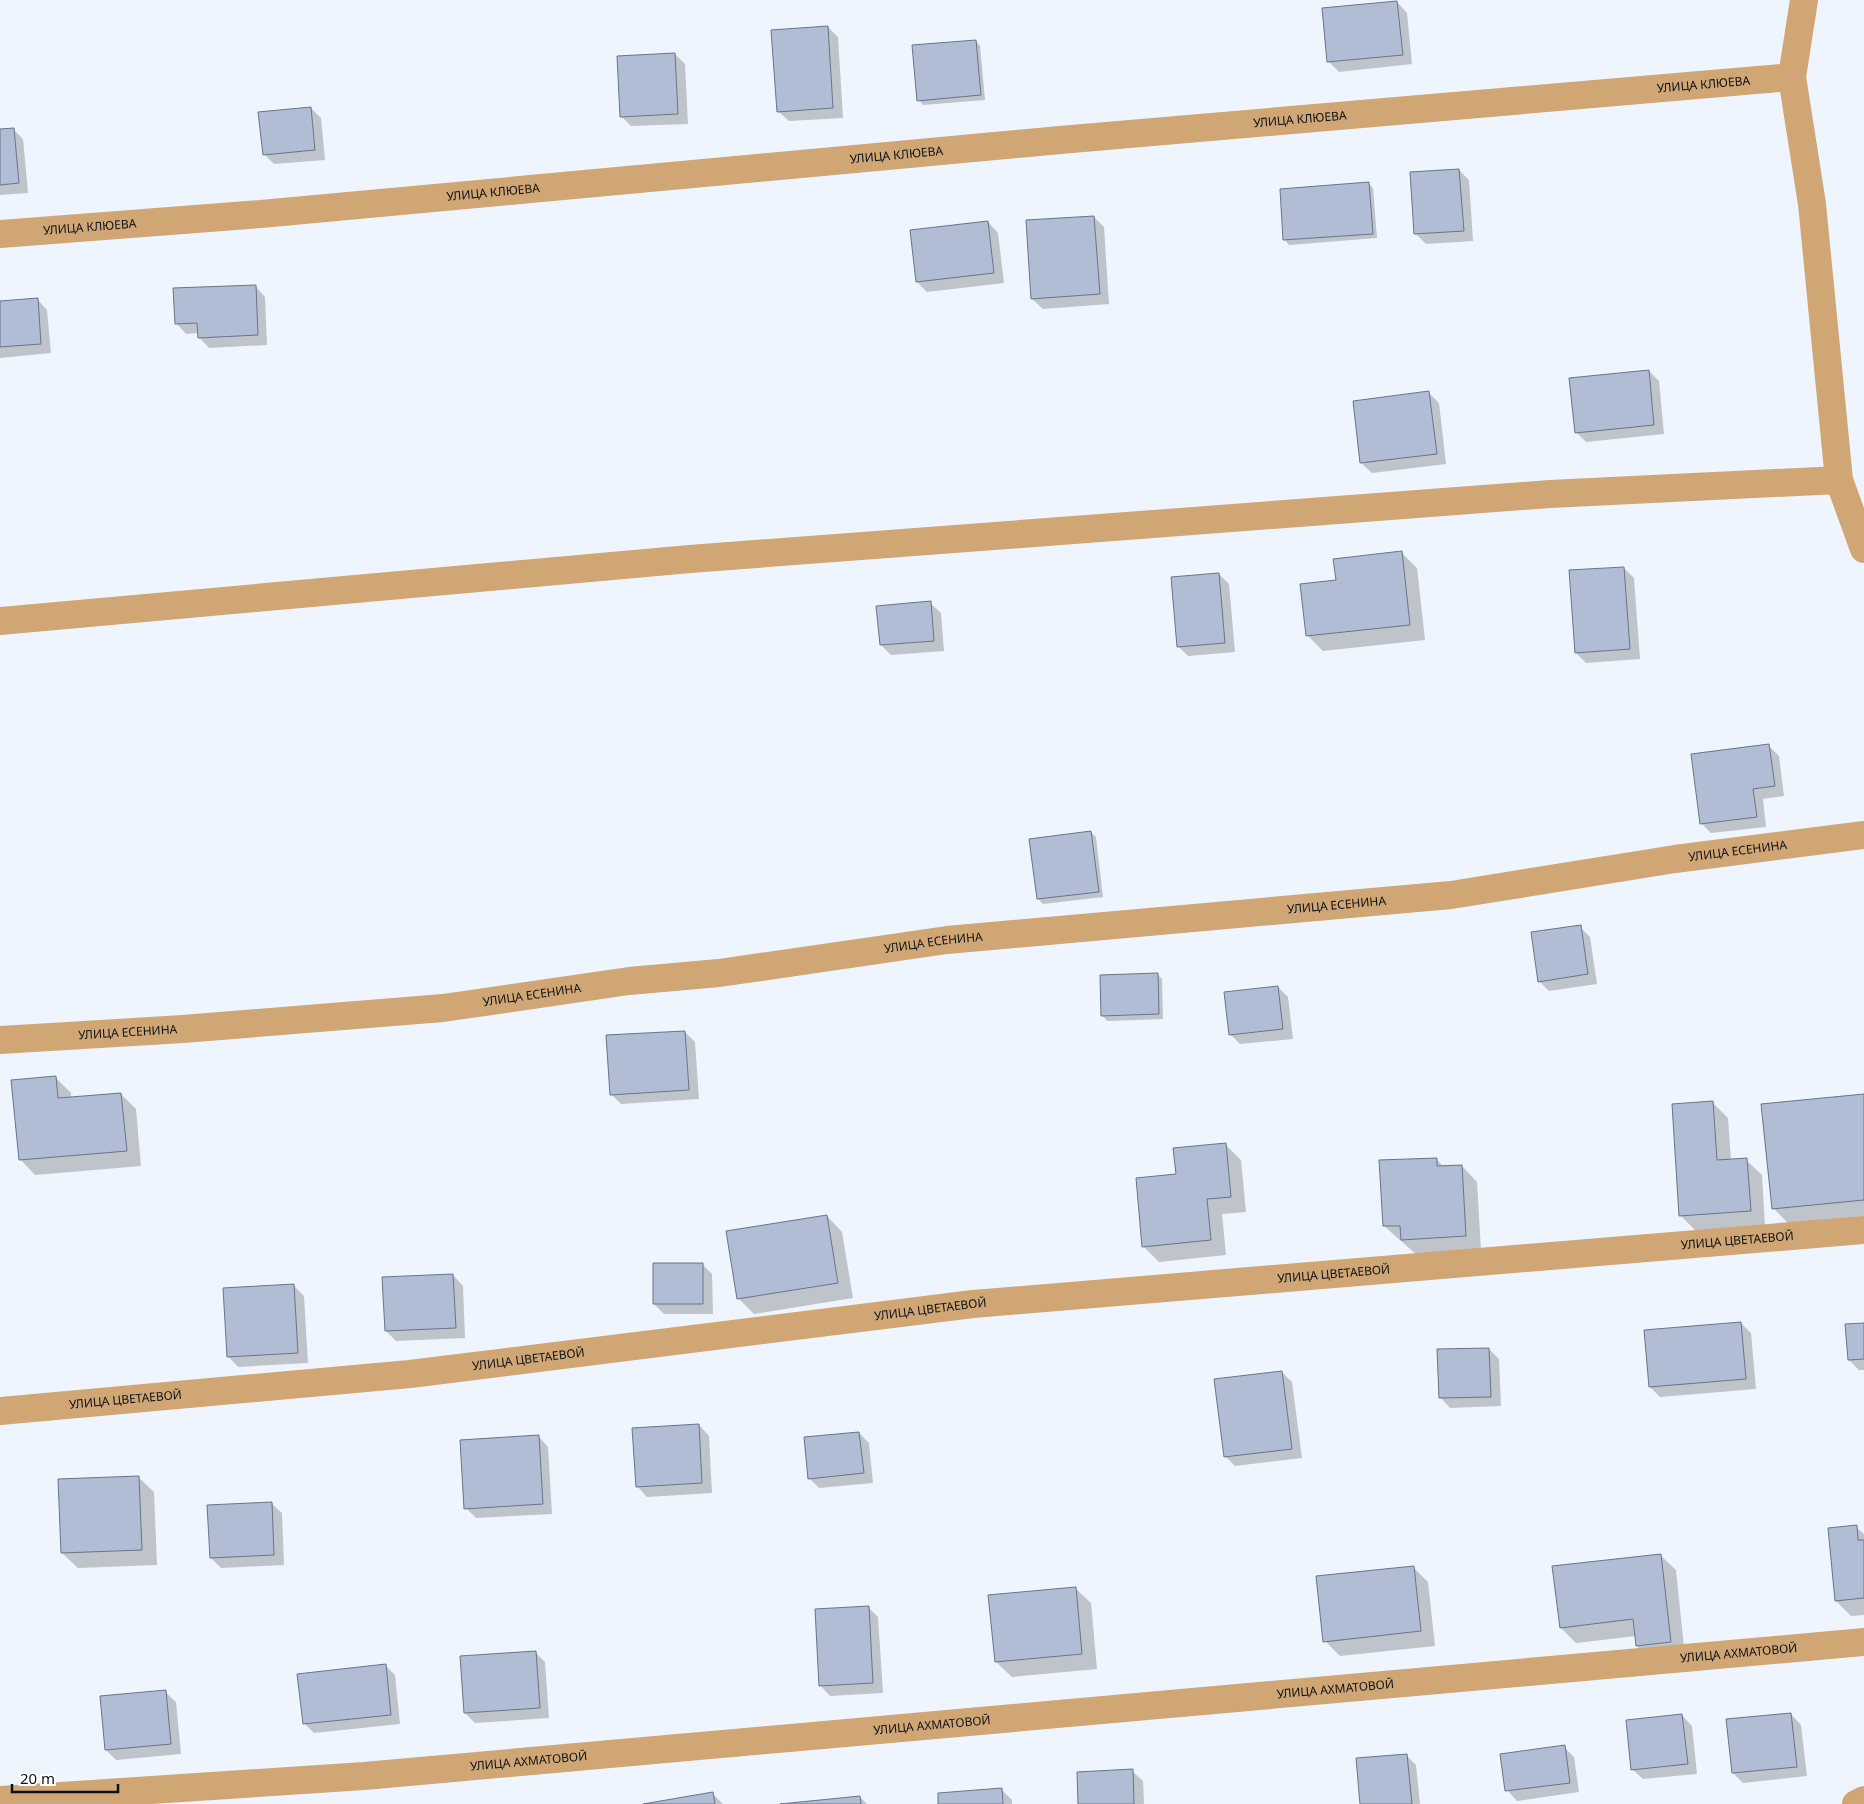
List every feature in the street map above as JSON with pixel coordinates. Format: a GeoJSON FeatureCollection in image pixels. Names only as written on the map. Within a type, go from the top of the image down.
{"type":"FeatureCollection","features":[{"type":"Feature","properties":{"kind":"street"},"geometry":{"type":"LineString","coordinates":[[1804,0],[1792,78],[1812,204],[1839,480],[1864,549]]}},
{"type":"Feature","properties":{"kind":"street","name":"УЛИЦА КЛЮЕВА"},"geometry":{"type":"LineString","coordinates":[[0,234],[261,214],[1050,141],[1792,78]]}},
{"type":"Feature","properties":{"kind":"street"},"geometry":{"type":"LineString","coordinates":[[0,621],[690,559],[1262,518],[1550,494],[1839,480]]}},
{"type":"Feature","properties":{"kind":"street","name":"УЛИЦА ЕСЕНИНА"},"geometry":{"type":"LineString","coordinates":[[0,1040],[183,1029],[443,1008],[629,981],[719,973],[948,940],[1451,895],[1675,859],[1864,835]]}},
{"type":"Feature","properties":{"kind":"street","name":"УЛИЦА ЦВЕТАЕВОЙ"},"geometry":{"type":"LineString","coordinates":[[0,1411],[410,1374],[973,1304],[1864,1230]]}},
{"type":"Feature","properties":{"kind":"street","name":"УЛИЦА АХМАТОВОЙ"},"geometry":{"type":"LineString","coordinates":[[0,1800],[364,1776],[1864,1642]]}},
{"type":"Feature","properties":{"kind":"street"},"geometry":{"type":"LineString","coordinates":[[1856,1804],[1864,1800]]}},
{"type":"Feature","properties":{"kind":"building"},"geometry":{"type":"Polygon","coordinates":[[[1397,1],[1403,55],[1327,62],[1322,8],[1397,1]]]}},
{"type":"Feature","properties":{"kind":"building"},"geometry":{"type":"Polygon","coordinates":[[[828,26],[833,108],[777,112],[771,30],[828,26]]]}},
{"type":"Feature","properties":{"kind":"building"},"geometry":{"type":"Polygon","coordinates":[[[976,40],[981,95],[917,101],[912,45],[976,40]]]}},
{"type":"Feature","properties":{"kind":"building"},"geometry":{"type":"Polygon","coordinates":[[[675,53],[678,114],[620,117],[617,56],[675,53]]]}},
{"type":"Feature","properties":{"kind":"building"},"geometry":{"type":"Polygon","coordinates":[[[311,107],[315,150],[263,155],[258,112],[311,107]]]}},
{"type":"Feature","properties":{"kind":"building"},"geometry":{"type":"Polygon","coordinates":[[[14,128],[19,183],[0,185],[0,129],[14,128]]]}},
{"type":"Feature","properties":{"kind":"building"},"geometry":{"type":"Polygon","coordinates":[[[1459,169],[1464,231],[1414,234],[1410,172],[1459,169]]]}},
{"type":"Feature","properties":{"kind":"building"},"geometry":{"type":"Polygon","coordinates":[[[1369,182],[1373,234],[1283,240],[1280,189],[1369,182]]]}},
{"type":"Feature","properties":{"kind":"building"},"geometry":{"type":"Polygon","coordinates":[[[1094,216],[1100,294],[1031,299],[1026,220],[1094,216]]]}},
{"type":"Feature","properties":{"kind":"building"},"geometry":{"type":"Polygon","coordinates":[[[988,221],[994,273],[916,282],[910,230],[988,221]]]}},
{"type":"Feature","properties":{"kind":"building"},"geometry":{"type":"Polygon","coordinates":[[[256,285],[258,335],[198,338],[197,323],[175,324],[173,288],[256,285]]]}},
{"type":"Feature","properties":{"kind":"building"},"geometry":{"type":"Polygon","coordinates":[[[38,298],[41,344],[0,347],[0,301],[38,298]]]}},
{"type":"Feature","properties":{"kind":"building"},"geometry":{"type":"Polygon","coordinates":[[[1649,370],[1654,425],[1575,433],[1569,378],[1649,370]]]}},
{"type":"Feature","properties":{"kind":"building"},"geometry":{"type":"Polygon","coordinates":[[[1429,391],[1437,454],[1360,463],[1353,401],[1429,391]]]}},
{"type":"Feature","properties":{"kind":"building"},"geometry":{"type":"Polygon","coordinates":[[[1402,551],[1410,625],[1306,636],[1300,584],[1336,580],[1333,559],[1402,551]]]}},
{"type":"Feature","properties":{"kind":"building"},"geometry":{"type":"Polygon","coordinates":[[[1624,567],[1630,649],[1575,653],[1569,570],[1624,567]]]}},
{"type":"Feature","properties":{"kind":"building"},"geometry":{"type":"Polygon","coordinates":[[[1219,573],[1225,643],[1177,647],[1171,577],[1219,573]]]}},
{"type":"Feature","properties":{"kind":"building"},"geometry":{"type":"Polygon","coordinates":[[[931,601],[934,641],[880,645],[876,606],[931,601]]]}},
{"type":"Feature","properties":{"kind":"building"},"geometry":{"type":"Polygon","coordinates":[[[1769,744],[1775,786],[1753,789],[1757,817],[1700,824],[1691,754],[1769,744]]]}},
{"type":"Feature","properties":{"kind":"building"},"geometry":{"type":"Polygon","coordinates":[[[1091,831],[1099,892],[1037,899],[1029,839],[1091,831]]]}},
{"type":"Feature","properties":{"kind":"building"},"geometry":{"type":"Polygon","coordinates":[[[1581,925],[1588,974],[1538,982],[1531,932],[1581,925]]]}},
{"type":"Feature","properties":{"kind":"building"},"geometry":{"type":"Polygon","coordinates":[[[1158,973],[1159,1014],[1101,1016],[1100,975],[1158,973]]]}},
{"type":"Feature","properties":{"kind":"building"},"geometry":{"type":"Polygon","coordinates":[[[1278,986],[1283,1029],[1229,1035],[1224,992],[1278,986]]]}},
{"type":"Feature","properties":{"kind":"building"},"geometry":{"type":"Polygon","coordinates":[[[685,1031],[689,1090],[610,1095],[606,1035],[685,1031]]]}},
{"type":"Feature","properties":{"kind":"building"},"geometry":{"type":"Polygon","coordinates":[[[56,1076],[58,1098],[121,1093],[127,1151],[19,1160],[11,1080],[56,1076]]]}},
{"type":"Feature","properties":{"kind":"building"},"geometry":{"type":"Polygon","coordinates":[[[1864,1094],[1864,1200],[1772,1209],[1761,1104],[1864,1094]]]}},
{"type":"Feature","properties":{"kind":"building"},"geometry":{"type":"Polygon","coordinates":[[[1713,1101],[1717,1160],[1747,1158],[1751,1211],[1679,1216],[1672,1104],[1713,1101]]]}},
{"type":"Feature","properties":{"kind":"building"},"geometry":{"type":"Polygon","coordinates":[[[1226,1143],[1231,1197],[1207,1199],[1211,1240],[1142,1247],[1136,1178],[1176,1174],[1173,1148],[1226,1143]]]}},
{"type":"Feature","properties":{"kind":"building"},"geometry":{"type":"Polygon","coordinates":[[[1437,1158],[1437,1166],[1462,1165],[1466,1236],[1401,1240],[1400,1226],[1383,1226],[1379,1160],[1437,1158]]]}},
{"type":"Feature","properties":{"kind":"building"},"geometry":{"type":"Polygon","coordinates":[[[827,1215],[838,1283],[737,1299],[726,1231],[827,1215]]]}},
{"type":"Feature","properties":{"kind":"building"},"geometry":{"type":"Polygon","coordinates":[[[653,1263],[703,1263],[703,1304],[653,1304],[653,1263]]]}},
{"type":"Feature","properties":{"kind":"building"},"geometry":{"type":"Polygon","coordinates":[[[453,1274],[456,1328],[385,1331],[382,1277],[453,1274]]]}},
{"type":"Feature","properties":{"kind":"building"},"geometry":{"type":"Polygon","coordinates":[[[294,1284],[298,1353],[227,1357],[223,1288],[294,1284]]]}},
{"type":"Feature","properties":{"kind":"building"},"geometry":{"type":"Polygon","coordinates":[[[1741,1322],[1746,1379],[1649,1387],[1644,1330],[1741,1322]]]}},
{"type":"Feature","properties":{"kind":"building"},"geometry":{"type":"Polygon","coordinates":[[[1864,1323],[1864,1359],[1848,1360],[1845,1324],[1864,1323]]]}},
{"type":"Feature","properties":{"kind":"building"},"geometry":{"type":"Polygon","coordinates":[[[1489,1348],[1491,1397],[1439,1398],[1437,1349],[1489,1348]]]}},
{"type":"Feature","properties":{"kind":"building"},"geometry":{"type":"Polygon","coordinates":[[[1282,1371],[1292,1449],[1224,1457],[1214,1379],[1282,1371]]]}},
{"type":"Feature","properties":{"kind":"building"},"geometry":{"type":"Polygon","coordinates":[[[699,1424],[702,1483],[636,1487],[632,1428],[699,1424]]]}},
{"type":"Feature","properties":{"kind":"building"},"geometry":{"type":"Polygon","coordinates":[[[859,1432],[864,1473],[808,1479],[804,1437],[859,1432]]]}},
{"type":"Feature","properties":{"kind":"building"},"geometry":{"type":"Polygon","coordinates":[[[539,1435],[543,1504],[464,1509],[460,1440],[539,1435]]]}},
{"type":"Feature","properties":{"kind":"building"},"geometry":{"type":"Polygon","coordinates":[[[139,1476],[142,1550],[61,1553],[58,1479],[139,1476]]]}},
{"type":"Feature","properties":{"kind":"building"},"geometry":{"type":"Polygon","coordinates":[[[272,1502],[274,1555],[210,1558],[207,1505],[272,1502]]]}},
{"type":"Feature","properties":{"kind":"building"},"geometry":{"type":"Polygon","coordinates":[[[1857,1525],[1858,1540],[1864,1540],[1864,1598],[1835,1601],[1828,1528],[1857,1525]]]}},
{"type":"Feature","properties":{"kind":"building"},"geometry":{"type":"Polygon","coordinates":[[[1661,1554],[1671,1642],[1636,1646],[1633,1619],[1560,1628],[1552,1566],[1661,1554]]]}},
{"type":"Feature","properties":{"kind":"building"},"geometry":{"type":"Polygon","coordinates":[[[1414,1566],[1421,1631],[1323,1642],[1316,1576],[1414,1566]]]}},
{"type":"Feature","properties":{"kind":"building"},"geometry":{"type":"Polygon","coordinates":[[[1076,1587],[1082,1654],[995,1662],[988,1595],[1076,1587]]]}},
{"type":"Feature","properties":{"kind":"building"},"geometry":{"type":"Polygon","coordinates":[[[869,1606],[873,1683],[819,1686],[815,1609],[869,1606]]]}},
{"type":"Feature","properties":{"kind":"building"},"geometry":{"type":"Polygon","coordinates":[[[536,1651],[540,1708],[464,1713],[460,1656],[536,1651]]]}},
{"type":"Feature","properties":{"kind":"building"},"geometry":{"type":"Polygon","coordinates":[[[386,1664],[391,1715],[303,1724],[297,1674],[386,1664]]]}},
{"type":"Feature","properties":{"kind":"building"},"geometry":{"type":"Polygon","coordinates":[[[166,1690],[171,1744],[105,1750],[100,1696],[166,1690]]]}},
{"type":"Feature","properties":{"kind":"building"},"geometry":{"type":"Polygon","coordinates":[[[1791,1713],[1797,1767],[1732,1773],[1726,1719],[1791,1713]]]}},
{"type":"Feature","properties":{"kind":"building"},"geometry":{"type":"Polygon","coordinates":[[[1682,1714],[1688,1764],[1631,1770],[1626,1720],[1682,1714]]]}},
{"type":"Feature","properties":{"kind":"building"},"geometry":{"type":"Polygon","coordinates":[[[1565,1745],[1570,1783],[1505,1791],[1500,1754],[1565,1745]]]}},
{"type":"Feature","properties":{"kind":"building"},"geometry":{"type":"Polygon","coordinates":[[[1407,1754],[1412,1804],[1360,1804],[1356,1758],[1407,1754]]]}},
{"type":"Feature","properties":{"kind":"building"},"geometry":{"type":"Polygon","coordinates":[[[1133,1769],[1134,1804],[1078,1804],[1077,1772],[1133,1769]]]}},
{"type":"Feature","properties":{"kind":"building"},"geometry":{"type":"Polygon","coordinates":[[[1002,1788],[1003,1804],[938,1804],[938,1793],[1002,1788]]]}},
{"type":"Feature","properties":{"kind":"building"},"geometry":{"type":"Polygon","coordinates":[[[713,1792],[715,1804],[643,1804],[713,1792]]]}},
{"type":"Feature","properties":{"kind":"building"},"geometry":{"type":"Polygon","coordinates":[[[860,1796],[861,1804],[780,1804],[860,1796]]]}}]}
